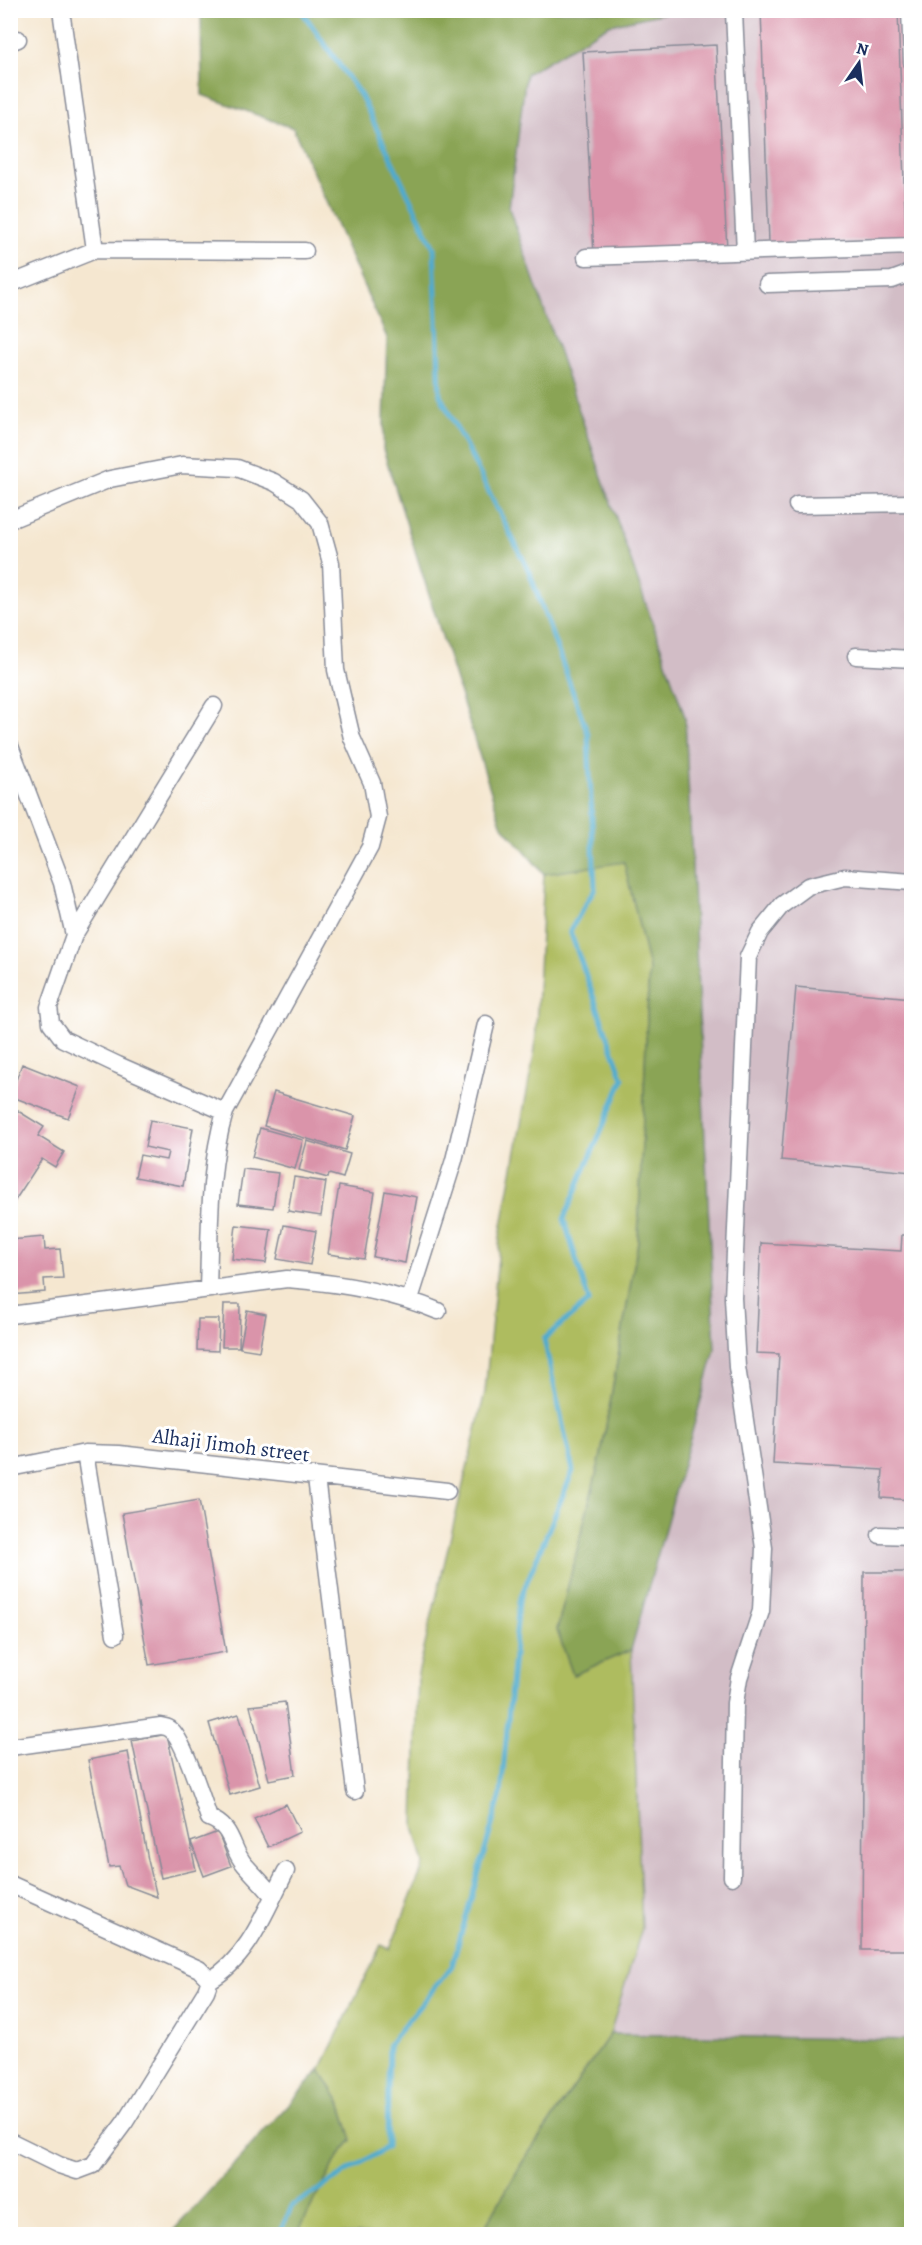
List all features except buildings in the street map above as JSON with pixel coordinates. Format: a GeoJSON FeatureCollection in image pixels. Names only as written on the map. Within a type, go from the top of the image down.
{"type":"FeatureCollection","features":[{"type":"Feature","properties":{"kind":"street"},"geometry":{"type":"LineString","coordinates":[[61,10],[95,250]]}},
{"type":"Feature","properties":{"kind":"street"},"geometry":{"type":"LineString","coordinates":[[910,10],[912,62]]}},
{"type":"Feature","properties":{"kind":"street"},"geometry":{"type":"LineString","coordinates":[[734,12],[745,252]]}},
{"type":"Feature","properties":{"kind":"street"},"geometry":{"type":"LineString","coordinates":[[586,256],[912,246]]}},
{"type":"Feature","properties":{"kind":"street"},"geometry":{"type":"LineString","coordinates":[[10,284],[95,250],[305,251]]}},
{"type":"Feature","properties":{"kind":"street"},"geometry":{"type":"LineString","coordinates":[[767,284],[892,280],[912,271]]}},
{"type":"Feature","properties":{"kind":"street"},"geometry":{"type":"LineString","coordinates":[[10,520],[110,478],[182,465],[237,468],[274,482],[301,499],[320,523],[331,563],[336,670],[352,738],[372,783],[378,817],[370,847],[225,1112],[218,1135],[211,1210],[208,1288]]}},
{"type":"Feature","properties":{"kind":"street"},"geometry":{"type":"LineString","coordinates":[[797,505],[912,503]]}},
{"type":"Feature","properties":{"kind":"street"},"geometry":{"type":"LineString","coordinates":[[856,656],[912,659]]}},
{"type":"Feature","properties":{"kind":"street"},"geometry":{"type":"LineString","coordinates":[[214,706],[74,935],[49,1007],[51,1023],[63,1039],[225,1112]]}},
{"type":"Feature","properties":{"kind":"street"},"geometry":{"type":"LineString","coordinates":[[10,746],[62,883],[74,935]]}},
{"type":"Feature","properties":{"kind":"street"},"geometry":{"type":"LineString","coordinates":[[732,1877],[735,1703],[739,1678],[761,1611],[764,1548],[737,1367],[733,1298],[748,957],[760,932],[782,905],[808,886],[845,877],[912,882]]}},
{"type":"Feature","properties":{"kind":"street"},"geometry":{"type":"LineString","coordinates":[[410,1299],[454,1160],[486,1024]]}},
{"type":"Feature","properties":{"kind":"street"},"geometry":{"type":"LineString","coordinates":[[10,1315],[287,1279],[327,1282],[410,1299],[438,1311]]}},
{"type":"Feature","properties":{"kind":"street"},"geometry":{"type":"LineString","coordinates":[[85,1453],[115,1635]]}},
{"type":"Feature","properties":{"kind":"street","name":"Alhaji Jimoh street"},"geometry":{"type":"LineString","coordinates":[[10,1468],[85,1453],[119,1454],[447,1491]]}},
{"type":"Feature","properties":{"kind":"street"},"geometry":{"type":"LineString","coordinates":[[316,1478],[355,1791]]}},
{"type":"Feature","properties":{"kind":"street"},"geometry":{"type":"LineString","coordinates":[[880,1535],[912,1536]]}},
{"type":"Feature","properties":{"kind":"street"},"geometry":{"type":"LineString","coordinates":[[10,1747],[161,1726],[170,1729],[186,1757],[209,1818],[223,1825],[244,1864],[273,1896]]}},
{"type":"Feature","properties":{"kind":"street"},"geometry":{"type":"LineString","coordinates":[[10,2141],[77,2171],[93,2165],[125,2122],[206,1991],[210,1980],[224,1972],[243,1952],[286,1871]]}},
{"type":"Feature","properties":{"kind":"street"},"geometry":{"type":"LineString","coordinates":[[10,1884],[199,1970],[210,1980]]}},
{"type":"Feature","properties":{"kind":"shaded area"},"geometry":{"type":"Polygon","coordinates":[[[674,10],[911,11],[911,2040],[610,2034],[642,1928],[631,1650],[715,1350],[685,717],[509,208],[526,74],[609,25],[674,10]]]}},
{"type":"Feature","properties":{"kind":"green space"},"geometry":{"type":"Polygon","coordinates":[[[201,11],[674,11],[609,25],[526,74],[509,208],[685,717],[715,1350],[631,1650],[573,1675],[557,1630],[601,1455],[638,1242],[649,968],[624,862],[544,874],[501,824],[383,449],[387,338],[293,128],[202,95],[201,11]]]}},
{"type":"Feature","properties":{"kind":"green space"},"geometry":{"type":"Polygon","coordinates":[[[624,861],[649,968],[638,1242],[601,1455],[557,1630],[573,1675],[631,1650],[642,1928],[610,2034],[522,2163],[481,2234],[297,2234],[338,2157],[352,2140],[340,2102],[320,2070],[381,1945],[390,1949],[424,1864],[414,1826],[418,1674],[485,1392],[500,1236],[535,1049],[544,874],[624,861]]]}},
{"type":"Feature","properties":{"kind":"green space"},"geometry":{"type":"Polygon","coordinates":[[[610,2034],[911,2040],[911,2234],[481,2234],[522,2163],[610,2034]]]}},
{"type":"Feature","properties":{"kind":"green space"},"geometry":{"type":"Polygon","coordinates":[[[320,2070],[340,2102],[352,2140],[338,2157],[297,2234],[170,2234],[320,2070]]]}},
{"type":"Feature","properties":{"kind":"waterway"},"geometry":{"type":"LineString","coordinates":[[279,2234],[292,2206],[387,2147],[389,2044],[452,1966],[501,1794],[519,1601],[573,1471],[544,1339],[589,1301],[564,1219],[623,1079],[570,931],[595,888],[588,734],[529,571],[440,395],[434,248],[361,96],[301,10]]}}]}
